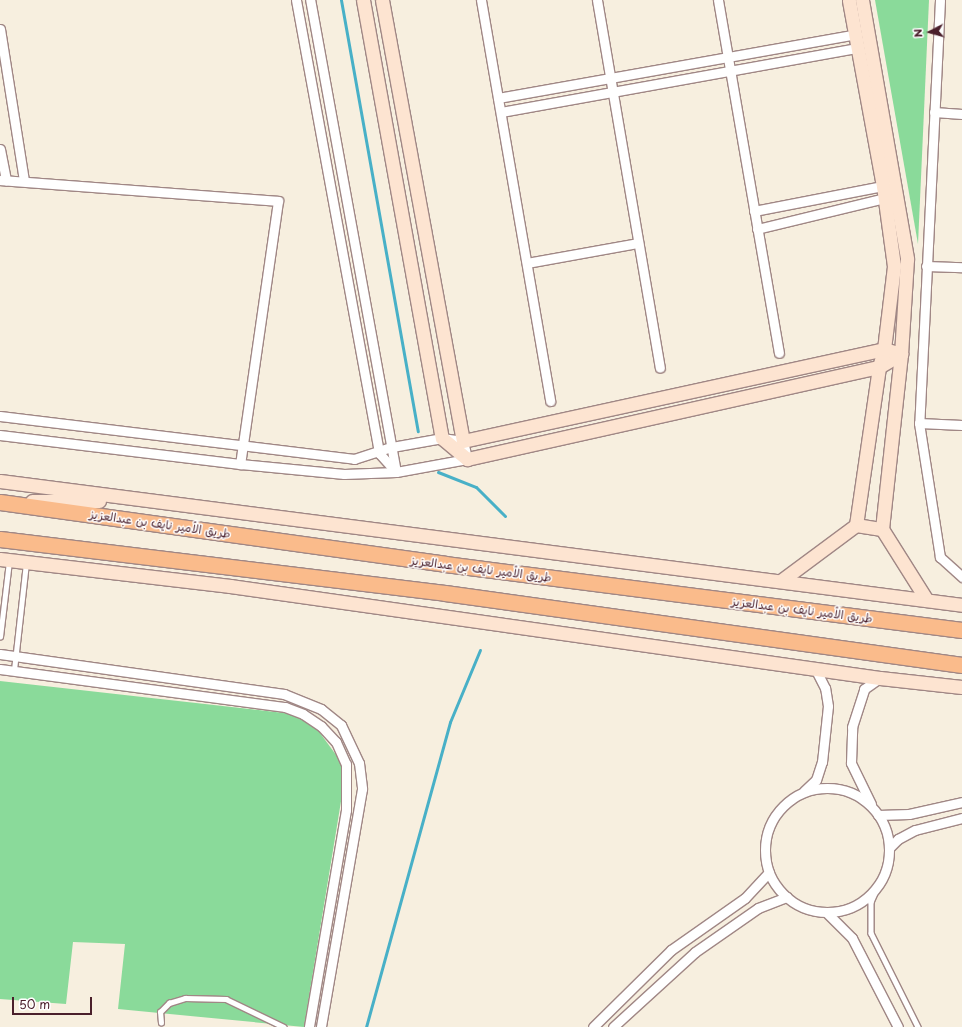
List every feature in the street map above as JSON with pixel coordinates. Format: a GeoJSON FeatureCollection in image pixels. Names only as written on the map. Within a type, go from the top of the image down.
{"type":"FeatureCollection","features":[{"type":"Feature","properties":{"kind":"highway","name":"طريق الأمير نايف بن عبدالعزيز"},"geometry":{"type":"LineString","coordinates":[[0,502],[446,564],[962,630]]}},
{"type":"Feature","properties":{"kind":"highway"},"geometry":{"type":"LineString","coordinates":[[0,538],[446,593],[962,665]]}},
{"type":"Feature","properties":{"kind":"main road"},"geometry":{"type":"LineString","coordinates":[[363,0],[442,438],[467,459],[879,367],[902,354]]}},
{"type":"Feature","properties":{"kind":"main road"},"geometry":{"type":"LineString","coordinates":[[382,0],[463,441],[884,349],[902,354]]}},
{"type":"Feature","properties":{"kind":"main road"},"geometry":{"type":"LineString","coordinates":[[782,580],[856,525],[879,367],[884,349],[894,266],[884,192],[849,0]]}},
{"type":"Feature","properties":{"kind":"main road"},"geometry":{"type":"LineString","coordinates":[[862,0],[907,259],[902,354],[882,529],[926,599]]}},
{"type":"Feature","properties":{"kind":"main road"},"geometry":{"type":"LineString","coordinates":[[0,481],[143,501],[782,580],[962,605]]}},
{"type":"Feature","properties":{"kind":"main road"},"geometry":{"type":"LineString","coordinates":[[0,502],[143,501]]}},
{"type":"Feature","properties":{"kind":"main road"},"geometry":{"type":"LineString","coordinates":[[856,525],[882,529]]}},
{"type":"Feature","properties":{"kind":"main road"},"geometry":{"type":"LineString","coordinates":[[5,559],[230,586],[880,678],[962,687]]}},
{"type":"Feature","properties":{"kind":"street"},"geometry":{"type":"LineString","coordinates":[[296,0],[379,453],[396,472]]}},
{"type":"Feature","properties":{"kind":"street"},"geometry":{"type":"LineString","coordinates":[[310,0],[396,472]]}},
{"type":"Feature","properties":{"kind":"street"},"geometry":{"type":"LineString","coordinates":[[482,0],[550,401]]}},
{"type":"Feature","properties":{"kind":"street"},"geometry":{"type":"LineString","coordinates":[[597,0],[660,368]]}},
{"type":"Feature","properties":{"kind":"street"},"geometry":{"type":"LineString","coordinates":[[718,0],[779,353]]}},
{"type":"Feature","properties":{"kind":"street"},"geometry":{"type":"LineString","coordinates":[[940,0],[919,423],[940,557],[962,577]]}},
{"type":"Feature","properties":{"kind":"street"},"geometry":{"type":"LineString","coordinates":[[0,29],[24,181]]}},
{"type":"Feature","properties":{"kind":"street"},"geometry":{"type":"LineString","coordinates":[[498,98],[856,34]]}},
{"type":"Feature","properties":{"kind":"street"},"geometry":{"type":"LineString","coordinates":[[501,112],[857,48]]}},
{"type":"Feature","properties":{"kind":"street"},"geometry":{"type":"LineString","coordinates":[[934,112],[962,114]]}},
{"type":"Feature","properties":{"kind":"street"},"geometry":{"type":"LineString","coordinates":[[0,149],[3,180],[278,201],[240,464]]}},
{"type":"Feature","properties":{"kind":"street"},"geometry":{"type":"LineString","coordinates":[[754,211],[884,192]]}},
{"type":"Feature","properties":{"kind":"street"},"geometry":{"type":"LineString","coordinates":[[757,229],[884,192]]}},
{"type":"Feature","properties":{"kind":"street"},"geometry":{"type":"LineString","coordinates":[[526,263],[638,243]]}},
{"type":"Feature","properties":{"kind":"street"},"geometry":{"type":"LineString","coordinates":[[926,266],[962,268]]}},
{"type":"Feature","properties":{"kind":"street"},"geometry":{"type":"LineString","coordinates":[[0,416],[243,447],[354,459],[379,453],[392,447],[442,438],[463,441],[467,459],[396,472],[344,474],[240,464],[0,435]]}},
{"type":"Feature","properties":{"kind":"street"},"geometry":{"type":"LineString","coordinates":[[919,423],[962,425]]}},
{"type":"Feature","properties":{"kind":"street"},"geometry":{"type":"LineString","coordinates":[[0,654],[284,694],[321,709],[341,726],[359,763],[362,790],[321,1027]]}},
{"type":"Feature","properties":{"kind":"street"},"geometry":{"type":"LineString","coordinates":[[815,668],[825,688],[828,706],[822,762],[816,780],[802,793],[785,804],[774,819],[767,836],[765,854],[769,872],[787,897],[805,908],[826,912],[848,909],[860,902],[880,882],[887,866],[889,848],[886,831],[872,807],[851,763],[851,734],[864,689],[880,678]]}},
{"type":"Feature","properties":{"kind":"street"},"geometry":{"type":"LineString","coordinates":[[0,669],[285,707],[315,722],[336,742],[346,764],[346,810],[309,1027]]}},
{"type":"Feature","properties":{"kind":"street"},"geometry":{"type":"LineString","coordinates":[[802,793],[819,788],[838,789],[857,795],[872,807]]}},
{"type":"Feature","properties":{"kind":"street"},"geometry":{"type":"LineString","coordinates":[[878,815],[909,814],[962,802]]}},
{"type":"Feature","properties":{"kind":"street"},"geometry":{"type":"LineString","coordinates":[[889,848],[898,839],[915,830],[962,818]]}},
{"type":"Feature","properties":{"kind":"street"},"geometry":{"type":"LineString","coordinates":[[593,1027],[671,950],[746,898],[769,872]]}},
{"type":"Feature","properties":{"kind":"street"},"geometry":{"type":"LineString","coordinates":[[613,1027],[695,952],[758,908],[787,897]]}},
{"type":"Feature","properties":{"kind":"street"},"geometry":{"type":"LineString","coordinates":[[826,912],[852,938],[898,1027]]}},
{"type":"Feature","properties":{"kind":"lane"},"geometry":{"type":"LineString","coordinates":[[0,637],[5,559]]}},
{"type":"Feature","properties":{"kind":"lane"},"geometry":{"type":"LineString","coordinates":[[14,670],[26,562]]}},
{"type":"Feature","properties":{"kind":"lane"},"geometry":{"type":"LineString","coordinates":[[880,882],[871,902],[870,933],[918,1027]]}},
{"type":"Feature","properties":{"kind":"lane"},"geometry":{"type":"LineString","coordinates":[[161,1022],[160,1012],[169,1003],[185,998],[226,999],[284,1027]]}},
{"type":"Feature","properties":{"kind":"green space"},"geometry":{"type":"Polygon","coordinates":[[[875,0],[929,0],[918,244],[875,0]]]}},
{"type":"Feature","properties":{"kind":"green space"},"geometry":{"type":"Polygon","coordinates":[[[0,681],[284,713],[301,718],[317,729],[342,763],[344,783],[304,1027],[118,1009],[125,944],[73,942],[66,1004],[0,999],[0,681]]]}},
{"type":"Feature","properties":{"kind":"waterway"},"geometry":{"type":"LineString","coordinates":[[341,0],[418,431]]}},
{"type":"Feature","properties":{"kind":"waterway"},"geometry":{"type":"LineString","coordinates":[[438,472],[476,487],[505,516]]}},
{"type":"Feature","properties":{"kind":"waterway"},"geometry":{"type":"LineString","coordinates":[[366,1027],[450,722],[480,650]]}}]}
